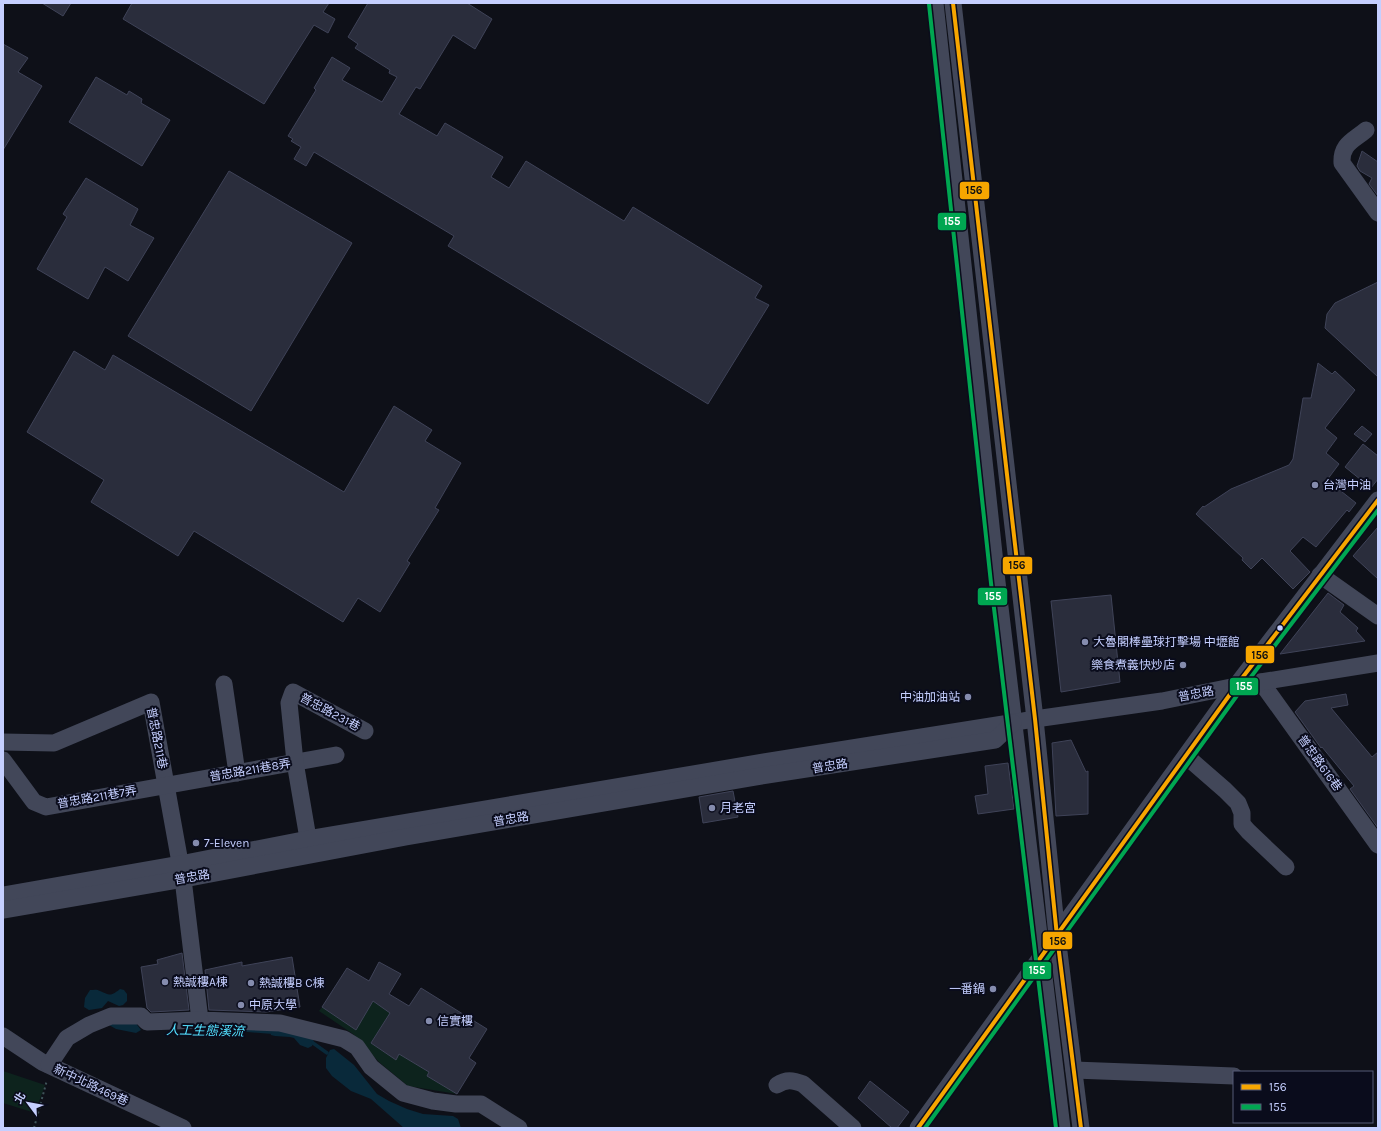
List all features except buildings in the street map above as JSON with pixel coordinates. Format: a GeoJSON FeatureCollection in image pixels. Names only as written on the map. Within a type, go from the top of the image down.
{"type":"FeatureCollection","features":[{"type":"Feature","properties":{"kind":"street"},"geometry":{"type":"LineString","coordinates":[[935,3],[996,574],[1062,1128]]}},
{"type":"Feature","properties":{"kind":"street"},"geometry":{"type":"LineString","coordinates":[[953,3],[1035,719],[1057,936],[1080,1128]]}},
{"type":"Feature","properties":{"kind":"street"},"geometry":{"type":"LineString","coordinates":[[1366,130],[1344,147],[1342,163],[1378,213]]}},
{"type":"Feature","properties":{"kind":"street"},"geometry":{"type":"LineString","coordinates":[[918,1128],[1236,686],[1378,500]]}},
{"type":"Feature","properties":{"kind":"street"},"geometry":{"type":"LineString","coordinates":[[1320,575],[1376,616]]}},
{"type":"Feature","properties":{"kind":"street","name":"普忠路"},"geometry":{"type":"LineString","coordinates":[[3,910],[181,872],[308,839],[764,762],[1035,719],[1162,701],[1236,686],[1378,663]]}},
{"type":"Feature","properties":{"kind":"street","name":"普忠路616巷"},"geometry":{"type":"LineString","coordinates":[[1262,682],[1378,845]]}},
{"type":"Feature","properties":{"kind":"street"},"geometry":{"type":"LineString","coordinates":[[224,684],[237,773]]}},
{"type":"Feature","properties":{"kind":"street","name":"普忠路231巷"},"geometry":{"type":"LineString","coordinates":[[311,856],[295,762],[289,703],[293,692],[365,731]]}},
{"type":"Feature","properties":{"kind":"street","name":"普忠路211巷"},"geometry":{"type":"LineString","coordinates":[[3,742],[54,743],[151,702],[181,872],[200,1020]]}},
{"type":"Feature","properties":{"kind":"street","name":"普忠路"},"geometry":{"type":"LineString","coordinates":[[3,895],[311,856],[406,837],[732,781],[994,740],[1014,723]]}},
{"type":"Feature","properties":{"kind":"street","name":"普忠路211巷8弄"},"geometry":{"type":"LineString","coordinates":[[165,785],[336,755]]}},
{"type":"Feature","properties":{"kind":"street"},"geometry":{"type":"LineString","coordinates":[[1186,756],[1238,803],[1242,813],[1242,824],[1286,867]]}},
{"type":"Feature","properties":{"kind":"street","name":"普忠路211巷7弄"},"geometry":{"type":"LineString","coordinates":[[3,760],[34,802],[46,806],[165,785]]}},
{"type":"Feature","properties":{"kind":"street"},"geometry":{"type":"LineString","coordinates":[[49,1065],[67,1038],[89,1025],[111,1016],[141,1016],[147,1022],[200,1020],[280,1023],[344,1039],[357,1047],[371,1066],[403,1093],[432,1101],[456,1104],[481,1104],[518,1128]]}},
{"type":"Feature","properties":{"kind":"street","name":"新中北路469巷"},"geometry":{"type":"LineString","coordinates":[[3,1036],[42,1062],[183,1128]]}},
{"type":"Feature","properties":{"kind":"street"},"geometry":{"type":"LineString","coordinates":[[1074,1070],[1233,1076]]}},
{"type":"Feature","properties":{"kind":"street"},"geometry":{"type":"LineString","coordinates":[[777,1085],[784,1080],[795,1081],[803,1084],[853,1128]]}},
{"type":"Feature","properties":{"kind":"path"},"geometry":{"type":"LineString","coordinates":[[34,1128],[49,1065]]}},
{"type":"Feature","properties":{"kind":"green space"},"geometry":{"type":"Polygon","coordinates":[[[373,1001],[390,1013],[371,1043],[396,1060],[399,1054],[429,1072],[427,1076],[457,1094],[408,1086],[379,1062],[353,1034],[319,1011],[322,1007],[356,1029],[373,1001]]]}},
{"type":"Feature","properties":{"kind":"green space"},"geometry":{"type":"Polygon","coordinates":[[[3,1071],[45,1085],[35,1113],[3,1103],[3,1071]]]}},
{"type":"Feature","properties":{"kind":"water"},"geometry":{"type":"Polygon","coordinates":[[[120,989],[124,990],[127,994],[127,1001],[123,1005],[119,1006],[108,1001],[102,1008],[89,1010],[84,1007],[85,998],[90,990],[98,990],[106,994],[110,994],[120,989]]]}},
{"type":"Feature","properties":{"kind":"water"},"geometry":{"type":"Polygon","coordinates":[[[112,1022],[135,1022],[141,1030],[136,1033],[116,1029],[109,1025],[112,1022]]]}},
{"type":"Feature","properties":{"kind":"water"},"geometry":{"type":"Polygon","coordinates":[[[271,1029],[308,1036],[314,1041],[312,1046],[308,1048],[300,1045],[294,1038],[271,1035],[271,1029]]]}},
{"type":"Feature","properties":{"kind":"water"},"geometry":{"type":"Polygon","coordinates":[[[334,1049],[354,1065],[377,1094],[407,1109],[423,1114],[453,1116],[458,1119],[461,1128],[404,1128],[371,1099],[351,1091],[332,1076],[326,1068],[326,1058],[330,1050],[334,1049]]]}},
{"type":"Feature","properties":{"kind":"waterway","name":"人工生態溪流"},"geometry":{"type":"LineString","coordinates":[[199,1028],[223,1029]]}},
{"type":"Feature","properties":{"kind":"waterway","name":"人工生態溪流"},"geometry":{"type":"LineString","coordinates":[[245,1030],[270,1032]]}},
{"type":"Feature","properties":{"kind":"waterway","name":"人工生態溪流"},"geometry":{"type":"LineString","coordinates":[[313,1043],[327,1053]]}},
{"type":"Feature","properties":{"kind":"transit line","name":"156"},"geometry":{"type":"LineString","coordinates":[[953,3],[1035,719],[1057,936],[1081,1128]]}},
{"type":"Feature","properties":{"kind":"transit line","name":"155"},"geometry":{"type":"LineString","coordinates":[[929,4],[991,583],[1056,1128]]}},
{"type":"Feature","properties":{"kind":"transit line","name":"156"},"geometry":{"type":"LineString","coordinates":[[918,1128],[1236,686],[1378,500]]}},
{"type":"Feature","properties":{"kind":"transit line","name":"155"},"geometry":{"type":"LineString","coordinates":[[925,1128],[1241,690],[1378,510]]}},
{"type":"Feature","properties":{"kind":"place","name":"台灣中油"},"geometry":{"type":"Point","coordinates":[1315,485]}},
{"type":"Feature","properties":{"kind":"place","name":"大魯閣棒壘球打擊場 中壢館"},"geometry":{"type":"Point","coordinates":[1085,642]}},
{"type":"Feature","properties":{"kind":"place","name":"樂食煮義快炒店"},"geometry":{"type":"Point","coordinates":[1183,665]}},
{"type":"Feature","properties":{"kind":"place","name":"中油加油站"},"geometry":{"type":"Point","coordinates":[968,697]}},
{"type":"Feature","properties":{"kind":"place","name":"月老宮"},"geometry":{"type":"Point","coordinates":[712,808]}},
{"type":"Feature","properties":{"kind":"place","name":"7-Eleven"},"geometry":{"type":"Point","coordinates":[196,843]}},
{"type":"Feature","properties":{"kind":"place","name":"熱誠樓A棟"},"geometry":{"type":"Point","coordinates":[165,982]}},
{"type":"Feature","properties":{"kind":"place","name":"熱誠樓B C棟"},"geometry":{"type":"Point","coordinates":[251,983]}},
{"type":"Feature","properties":{"kind":"place","name":"一番鍋"},"geometry":{"type":"Point","coordinates":[993,989]}},
{"type":"Feature","properties":{"kind":"place","name":"中原大學"},"geometry":{"type":"Point","coordinates":[241,1005]}},
{"type":"Feature","properties":{"kind":"place","name":"信實樓"},"geometry":{"type":"Point","coordinates":[429,1021]}}]}
